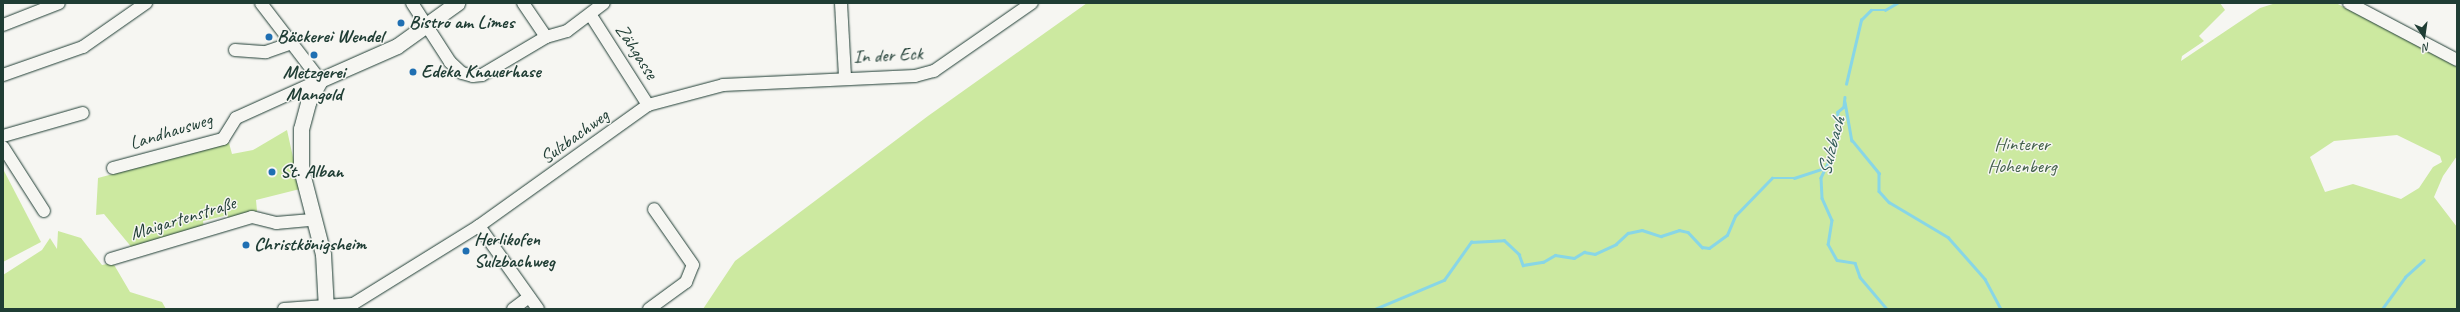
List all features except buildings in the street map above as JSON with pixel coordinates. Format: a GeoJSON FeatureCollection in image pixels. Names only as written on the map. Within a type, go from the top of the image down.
{"type":"FeatureCollection","features":[{"type":"Feature","properties":{"kind":"main road"},"geometry":{"type":"LineString","coordinates":[[326,306],[323,254],[312,220],[301,169],[300,144],[308,102],[320,80],[397,46],[457,3]]}},
{"type":"Feature","properties":{"kind":"street"},"geometry":{"type":"LineString","coordinates":[[3,25],[59,3]]}},
{"type":"Feature","properties":{"kind":"street"},"geometry":{"type":"LineString","coordinates":[[3,75],[83,47],[146,3]]}},
{"type":"Feature","properties":{"kind":"street"},"geometry":{"type":"LineString","coordinates":[[261,3],[289,44],[320,80]]}},
{"type":"Feature","properties":{"kind":"street","name":"Zähgasse"},"geometry":{"type":"LineString","coordinates":[[412,3],[450,62],[462,73],[473,76],[482,75],[546,37],[567,31],[590,14],[648,105]]}},
{"type":"Feature","properties":{"kind":"street"},"geometry":{"type":"LineString","coordinates":[[523,3],[546,37]]}},
{"type":"Feature","properties":{"kind":"street"},"geometry":{"type":"LineString","coordinates":[[590,14],[604,3]]}},
{"type":"Feature","properties":{"kind":"street"},"geometry":{"type":"LineString","coordinates":[[841,3],[845,77]]}},
{"type":"Feature","properties":{"kind":"street","name":"In der Eck"},"geometry":{"type":"LineString","coordinates":[[845,77],[915,76],[934,71],[1032,3]]}},
{"type":"Feature","properties":{"kind":"street"},"geometry":{"type":"LineString","coordinates":[[2349,3],[2457,60]]}},
{"type":"Feature","properties":{"kind":"street"},"geometry":{"type":"LineString","coordinates":[[235,50],[266,52],[289,44]]}},
{"type":"Feature","properties":{"kind":"street","name":"Sulzbachweg"},"geometry":{"type":"LineString","coordinates":[[284,309],[353,306],[479,226],[648,105],[723,84],[845,77]]}},
{"type":"Feature","properties":{"kind":"street","name":"Landhausweg"},"geometry":{"type":"LineString","coordinates":[[113,168],[223,139],[236,118],[320,80]]}},
{"type":"Feature","properties":{"kind":"street"},"geometry":{"type":"LineString","coordinates":[[3,136],[84,113]]}},
{"type":"Feature","properties":{"kind":"street"},"geometry":{"type":"LineString","coordinates":[[3,147],[44,211]]}},
{"type":"Feature","properties":{"kind":"street"},"geometry":{"type":"LineString","coordinates":[[649,309],[686,282],[693,265],[654,209]]}},
{"type":"Feature","properties":{"kind":"street","name":"Maigartenstraße"},"geometry":{"type":"LineString","coordinates":[[111,259],[252,217],[276,223],[312,220]]}},
{"type":"Feature","properties":{"kind":"street"},"geometry":{"type":"LineString","coordinates":[[479,226],[538,309]]}},
{"type":"Feature","properties":{"kind":"street"},"geometry":{"type":"LineString","coordinates":[[512,309],[529,297]]}},
{"type":"Feature","properties":{"kind":"green space","name":"Hinterer Hohenberg"},"geometry":{"type":"Polygon","coordinates":[[[1087,3],[2220,3],[2225,10],[2199,36],[2204,41],[2182,56],[2181,61],[2260,8],[2276,3],[2336,3],[2457,67],[2457,156],[2443,176],[2434,197],[2457,227],[2457,309],[703,309],[735,261],[928,116],[1087,3]],[[2397,135],[2334,141],[2310,157],[2325,192],[2353,184],[2401,199],[2419,188],[2433,167],[2442,162],[2440,156],[2397,135]]]}},
{"type":"Feature","properties":{"kind":"green space"},"geometry":{"type":"Polygon","coordinates":[[[287,130],[300,189],[256,200],[257,211],[233,219],[224,216],[203,221],[204,228],[133,249],[104,214],[96,215],[98,178],[229,143],[232,154],[253,150],[287,130]]]}},
{"type":"Feature","properties":{"kind":"green space"},"geometry":{"type":"Polygon","coordinates":[[[3,169],[41,242],[3,262],[3,169]]]}},
{"type":"Feature","properties":{"kind":"green space"},"geometry":{"type":"Polygon","coordinates":[[[58,231],[81,238],[102,265],[113,263],[130,292],[162,302],[166,309],[3,309],[3,275],[42,250],[50,238],[57,249],[58,231]]]}},
{"type":"Feature","properties":{"kind":"waterway","name":"Sulzbach"},"geometry":{"type":"LineString","coordinates":[[1846,84],[1861,20],[1871,10],[1885,10],[1897,3]]}},
{"type":"Feature","properties":{"kind":"waterway","name":"Sulzbach"},"geometry":{"type":"LineString","coordinates":[[1845,97],[1844,107],[1838,112],[1835,149],[1821,178],[1822,198],[1832,220],[1828,244],[1837,260],[1855,263],[1860,277],[1887,309]]}},
{"type":"Feature","properties":{"kind":"waterway"},"geometry":{"type":"LineString","coordinates":[[1845,102],[1852,140],[1879,173],[1879,191],[1889,202],[1948,237],[1985,279],[2001,309]]}},
{"type":"Feature","properties":{"kind":"waterway"},"geometry":{"type":"LineString","coordinates":[[1375,309],[1444,280],[1471,242],[1504,240],[1519,254],[1523,265],[1543,262],[1555,255],[1574,258],[1584,252],[1595,254],[1616,244],[1628,233],[1642,230],[1661,236],[1679,230],[1688,232],[1702,247],[1709,248],[1727,235],[1735,216],[1772,178],[1794,178],[1824,168]]}},
{"type":"Feature","properties":{"kind":"waterway"},"geometry":{"type":"LineString","coordinates":[[2382,309],[2405,277],[2424,260]]}},
{"type":"Feature","properties":{"kind":"place","name":"Bistro am Limes"},"geometry":{"type":"Point","coordinates":[401,23]}},
{"type":"Feature","properties":{"kind":"place","name":"Bäckerei Wendel"},"geometry":{"type":"Point","coordinates":[269,37]}},
{"type":"Feature","properties":{"kind":"place","name":"Metzgerei Mangold"},"geometry":{"type":"Point","coordinates":[314,55]}},
{"type":"Feature","properties":{"kind":"place","name":"Edeka Knauerhase"},"geometry":{"type":"Point","coordinates":[413,72]}},
{"type":"Feature","properties":{"kind":"place","name":"St. Alban"},"geometry":{"type":"Point","coordinates":[272,172]}},
{"type":"Feature","properties":{"kind":"place","name":"Christkönigsheim"},"geometry":{"type":"Point","coordinates":[246,245]}},
{"type":"Feature","properties":{"kind":"place","name":"Herlikofen Sulzbachweg"},"geometry":{"type":"Point","coordinates":[466,251]}}]}
